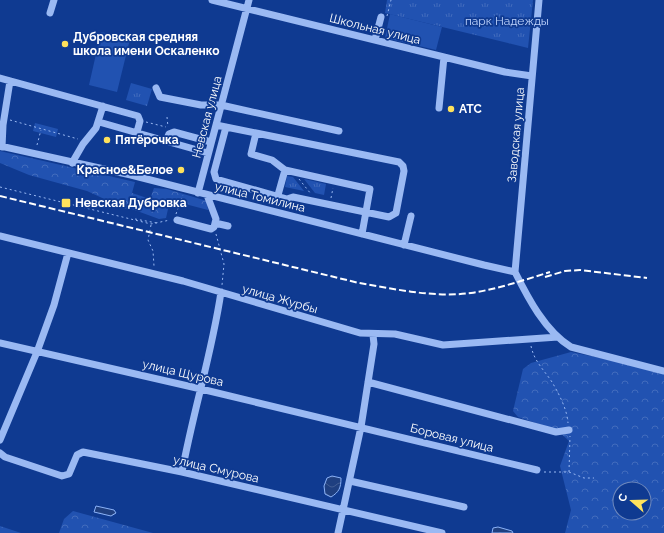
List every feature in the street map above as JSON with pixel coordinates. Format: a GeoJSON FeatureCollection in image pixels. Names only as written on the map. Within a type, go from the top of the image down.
{"type":"FeatureCollection","features":[{"type":"Feature","properties":{"kind":"street"},"geometry":{"type":"LineString","coordinates":[[50,13],[54,0]]}},
{"type":"Feature","properties":{"kind":"street","name":"Школьная улица"},"geometry":{"type":"LineString","coordinates":[[212,0],[505,72],[532,76]]}},
{"type":"Feature","properties":{"kind":"street","name":"Невская улица"},"geometry":{"type":"LineString","coordinates":[[198,193],[248,0]]}},
{"type":"Feature","properties":{"kind":"street","name":"Заводская улица"},"geometry":{"type":"LineString","coordinates":[[515,272],[539,0]]}},
{"type":"Feature","properties":{"kind":"street"},"geometry":{"type":"LineString","coordinates":[[375,40],[381,17]]}},
{"type":"Feature","properties":{"kind":"street"},"geometry":{"type":"LineString","coordinates":[[439,108],[444,57]]}},
{"type":"Feature","properties":{"kind":"street"},"geometry":{"type":"LineString","coordinates":[[0,78],[138,116],[140,121],[137,132]]}},
{"type":"Feature","properties":{"kind":"street"},"geometry":{"type":"LineString","coordinates":[[1,146],[2,123],[10,81]]}},
{"type":"Feature","properties":{"kind":"street"},"geometry":{"type":"LineString","coordinates":[[156,88],[160,97],[201,106],[221,105],[339,132]]}},
{"type":"Feature","properties":{"kind":"street"},"geometry":{"type":"LineString","coordinates":[[72,163],[85,141],[99,122],[103,106]]}},
{"type":"Feature","properties":{"kind":"street"},"geometry":{"type":"LineString","coordinates":[[99,122],[208,153]]}},
{"type":"Feature","properties":{"kind":"street"},"geometry":{"type":"LineString","coordinates":[[216,125],[226,127],[256,133],[400,162],[404,171],[396,213],[389,217],[293,197],[287,199],[216,179],[214,172],[226,127]]}},
{"type":"Feature","properties":{"kind":"street"},"geometry":{"type":"LineString","coordinates":[[166,141],[168,134],[174,132],[211,142]]}},
{"type":"Feature","properties":{"kind":"street"},"geometry":{"type":"LineString","coordinates":[[256,133],[252,154],[272,160],[285,170],[370,189],[367,213],[362,234]]}},
{"type":"Feature","properties":{"kind":"street","name":"улица Томилина"},"geometry":{"type":"LineString","coordinates":[[1,146],[131,176],[515,272]]}},
{"type":"Feature","properties":{"kind":"street"},"geometry":{"type":"LineString","coordinates":[[278,196],[285,170]]}},
{"type":"Feature","properties":{"kind":"street"},"geometry":{"type":"LineString","coordinates":[[176,218],[211,229],[214,225],[214,212],[207,195]]}},
{"type":"Feature","properties":{"kind":"street"},"geometry":{"type":"LineString","coordinates":[[404,245],[411,216]]}},
{"type":"Feature","properties":{"kind":"street"},"geometry":{"type":"LineString","coordinates":[[214,225],[228,226]]}},
{"type":"Feature","properties":{"kind":"street","name":"улица Журбы"},"geometry":{"type":"LineString","coordinates":[[0,236],[221,292],[262,306],[360,333],[373,335],[395,334],[443,345],[558,337]]}},
{"type":"Feature","properties":{"kind":"street"},"geometry":{"type":"LineString","coordinates":[[0,440],[38,352],[54,305],[68,253]]}},
{"type":"Feature","properties":{"kind":"street"},"geometry":{"type":"LineString","coordinates":[[515,272],[527,297],[558,337],[570,347],[664,371]]}},
{"type":"Feature","properties":{"kind":"street"},"geometry":{"type":"LineString","coordinates":[[182,472],[189,433],[201,389],[221,292]]}},
{"type":"Feature","properties":{"kind":"street"},"geometry":{"type":"LineString","coordinates":[[338,533],[361,427],[374,344],[373,335]]}},
{"type":"Feature","properties":{"kind":"street","name":"улица Щурова"},"geometry":{"type":"LineString","coordinates":[[0,343],[361,427]]}},
{"type":"Feature","properties":{"kind":"street"},"geometry":{"type":"LineString","coordinates":[[368,382],[556,432],[569,430]]}},
{"type":"Feature","properties":{"kind":"street","name":"Боровая улица"},"geometry":{"type":"LineString","coordinates":[[361,427],[537,470]]}},
{"type":"Feature","properties":{"kind":"street","name":"улица Смурова"},"geometry":{"type":"LineString","coordinates":[[0,454],[62,476],[69,474],[76,455],[82,452],[182,472],[442,533]]}},
{"type":"Feature","properties":{"kind":"street"},"geometry":{"type":"LineString","coordinates":[[350,481],[464,507]]}},
{"type":"Feature","properties":{"kind":"path"},"geometry":{"type":"LineString","coordinates":[[167,118],[168,128]]}},
{"type":"Feature","properties":{"kind":"path"},"geometry":{"type":"LineString","coordinates":[[2,123],[41,129],[85,141]]}},
{"type":"Feature","properties":{"kind":"path"},"geometry":{"type":"LineString","coordinates":[[37,145],[41,129]]}},
{"type":"Feature","properties":{"kind":"path"},"geometry":{"type":"LineString","coordinates":[[293,172],[317,202]]}},
{"type":"Feature","properties":{"kind":"path"},"geometry":{"type":"LineString","coordinates":[[330,205],[335,180]]}},
{"type":"Feature","properties":{"kind":"path"},"geometry":{"type":"LineString","coordinates":[[0,187],[151,224],[176,218],[184,192]]}},
{"type":"Feature","properties":{"kind":"path"},"geometry":{"type":"LineString","coordinates":[[134,219],[159,223]]}},
{"type":"Feature","properties":{"kind":"path"},"geometry":{"type":"LineString","coordinates":[[151,224],[148,240],[154,259],[152,274]]}},
{"type":"Feature","properties":{"kind":"path"},"geometry":{"type":"LineString","coordinates":[[214,225],[224,264],[221,292]]}},
{"type":"Feature","properties":{"kind":"path"},"geometry":{"type":"LineString","coordinates":[[530,340],[535,359],[552,382],[562,402],[569,430],[569,472]]}},
{"type":"Feature","properties":{"kind":"path"},"geometry":{"type":"LineString","coordinates":[[537,470],[569,472],[584,478],[594,478]]}},
{"type":"Feature","properties":{"kind":"green space","name":"парк Надежды"},"geometry":{"type":"Polygon","coordinates":[[[387,0],[533,0],[528,48],[385,13],[387,0]]]}},
{"type":"Feature","properties":{"kind":"green space"},"geometry":{"type":"Polygon","coordinates":[[[390,14],[442,27],[436,50],[385,38],[390,14]]]}},
{"type":"Feature","properties":{"kind":"green space"},"geometry":{"type":"Polygon","coordinates":[[[101,32],[130,39],[117,92],[89,85],[101,32]]]}},
{"type":"Feature","properties":{"kind":"green space"},"geometry":{"type":"Polygon","coordinates":[[[131,83],[152,89],[147,106],[126,100],[131,83]]]}},
{"type":"Feature","properties":{"kind":"green space"},"geometry":{"type":"Polygon","coordinates":[[[35,123],[58,129],[56,137],[33,131],[35,123]]]}},
{"type":"Feature","properties":{"kind":"green space"},"geometry":{"type":"Polygon","coordinates":[[[0,151],[135,182],[132,193],[150,199],[154,188],[167,189],[207,201],[208,210],[170,200],[166,218],[159,219],[129,208],[126,209],[87,191],[29,175],[0,163],[0,151]]]}},
{"type":"Feature","properties":{"kind":"green space"},"geometry":{"type":"Polygon","coordinates":[[[287,176],[293,177],[304,191],[285,187],[287,176]]]}},
{"type":"Feature","properties":{"kind":"green space"},"geometry":{"type":"Polygon","coordinates":[[[304,179],[326,184],[324,195],[315,193],[304,179]]]}},
{"type":"Feature","properties":{"kind":"green space"},"geometry":{"type":"Polygon","coordinates":[[[571,352],[664,374],[664,533],[565,533],[571,510],[560,466],[569,441],[557,430],[518,417],[513,411],[523,369],[531,363],[571,352]]]}},
{"type":"Feature","properties":{"kind":"green space"},"geometry":{"type":"Polygon","coordinates":[[[73,511],[153,533],[59,533],[64,519],[73,511]]]}},
{"type":"Feature","properties":{"kind":"green space"},"geometry":{"type":"Polygon","coordinates":[[[0,526],[21,533],[0,533],[0,526]]]}},
{"type":"Feature","properties":{"kind":"water"},"geometry":{"type":"Polygon","coordinates":[[[332,476],[341,478],[341,481],[339,489],[331,497],[325,494],[324,486],[327,478],[332,476]]]}},
{"type":"Feature","properties":{"kind":"water"},"geometry":{"type":"Polygon","coordinates":[[[96,506],[114,510],[116,513],[111,516],[94,512],[96,506]]]}},
{"type":"Feature","properties":{"kind":"water"},"geometry":{"type":"Polygon","coordinates":[[[498,527],[512,531],[513,533],[492,533],[493,528],[498,527]]]}},
{"type":"Feature","properties":{"kind":"railway"},"geometry":{"type":"LineString","coordinates":[[0,196],[359,283],[429,294],[471,293],[501,287],[550,272]]}},
{"type":"Feature","properties":{"kind":"railway"},"geometry":{"type":"LineString","coordinates":[[545,277],[565,271],[580,270],[647,278]]}},
{"type":"Feature","properties":{"kind":"place","name":"Дубровская средняя школа имени Оскаленко"},"geometry":{"type":"Point","coordinates":[65,44]}},
{"type":"Feature","properties":{"kind":"place","name":"АТС"},"geometry":{"type":"Point","coordinates":[451,109]}},
{"type":"Feature","properties":{"kind":"place","name":"Пятёрочка"},"geometry":{"type":"Point","coordinates":[107,140]}},
{"type":"Feature","properties":{"kind":"place","name":"Красное&Белое"},"geometry":{"type":"Point","coordinates":[181,170]}},
{"type":"Feature","properties":{"kind":"place","name":"Невская Дубровка"},"geometry":{"type":"Point","coordinates":[66,203]}}]}
